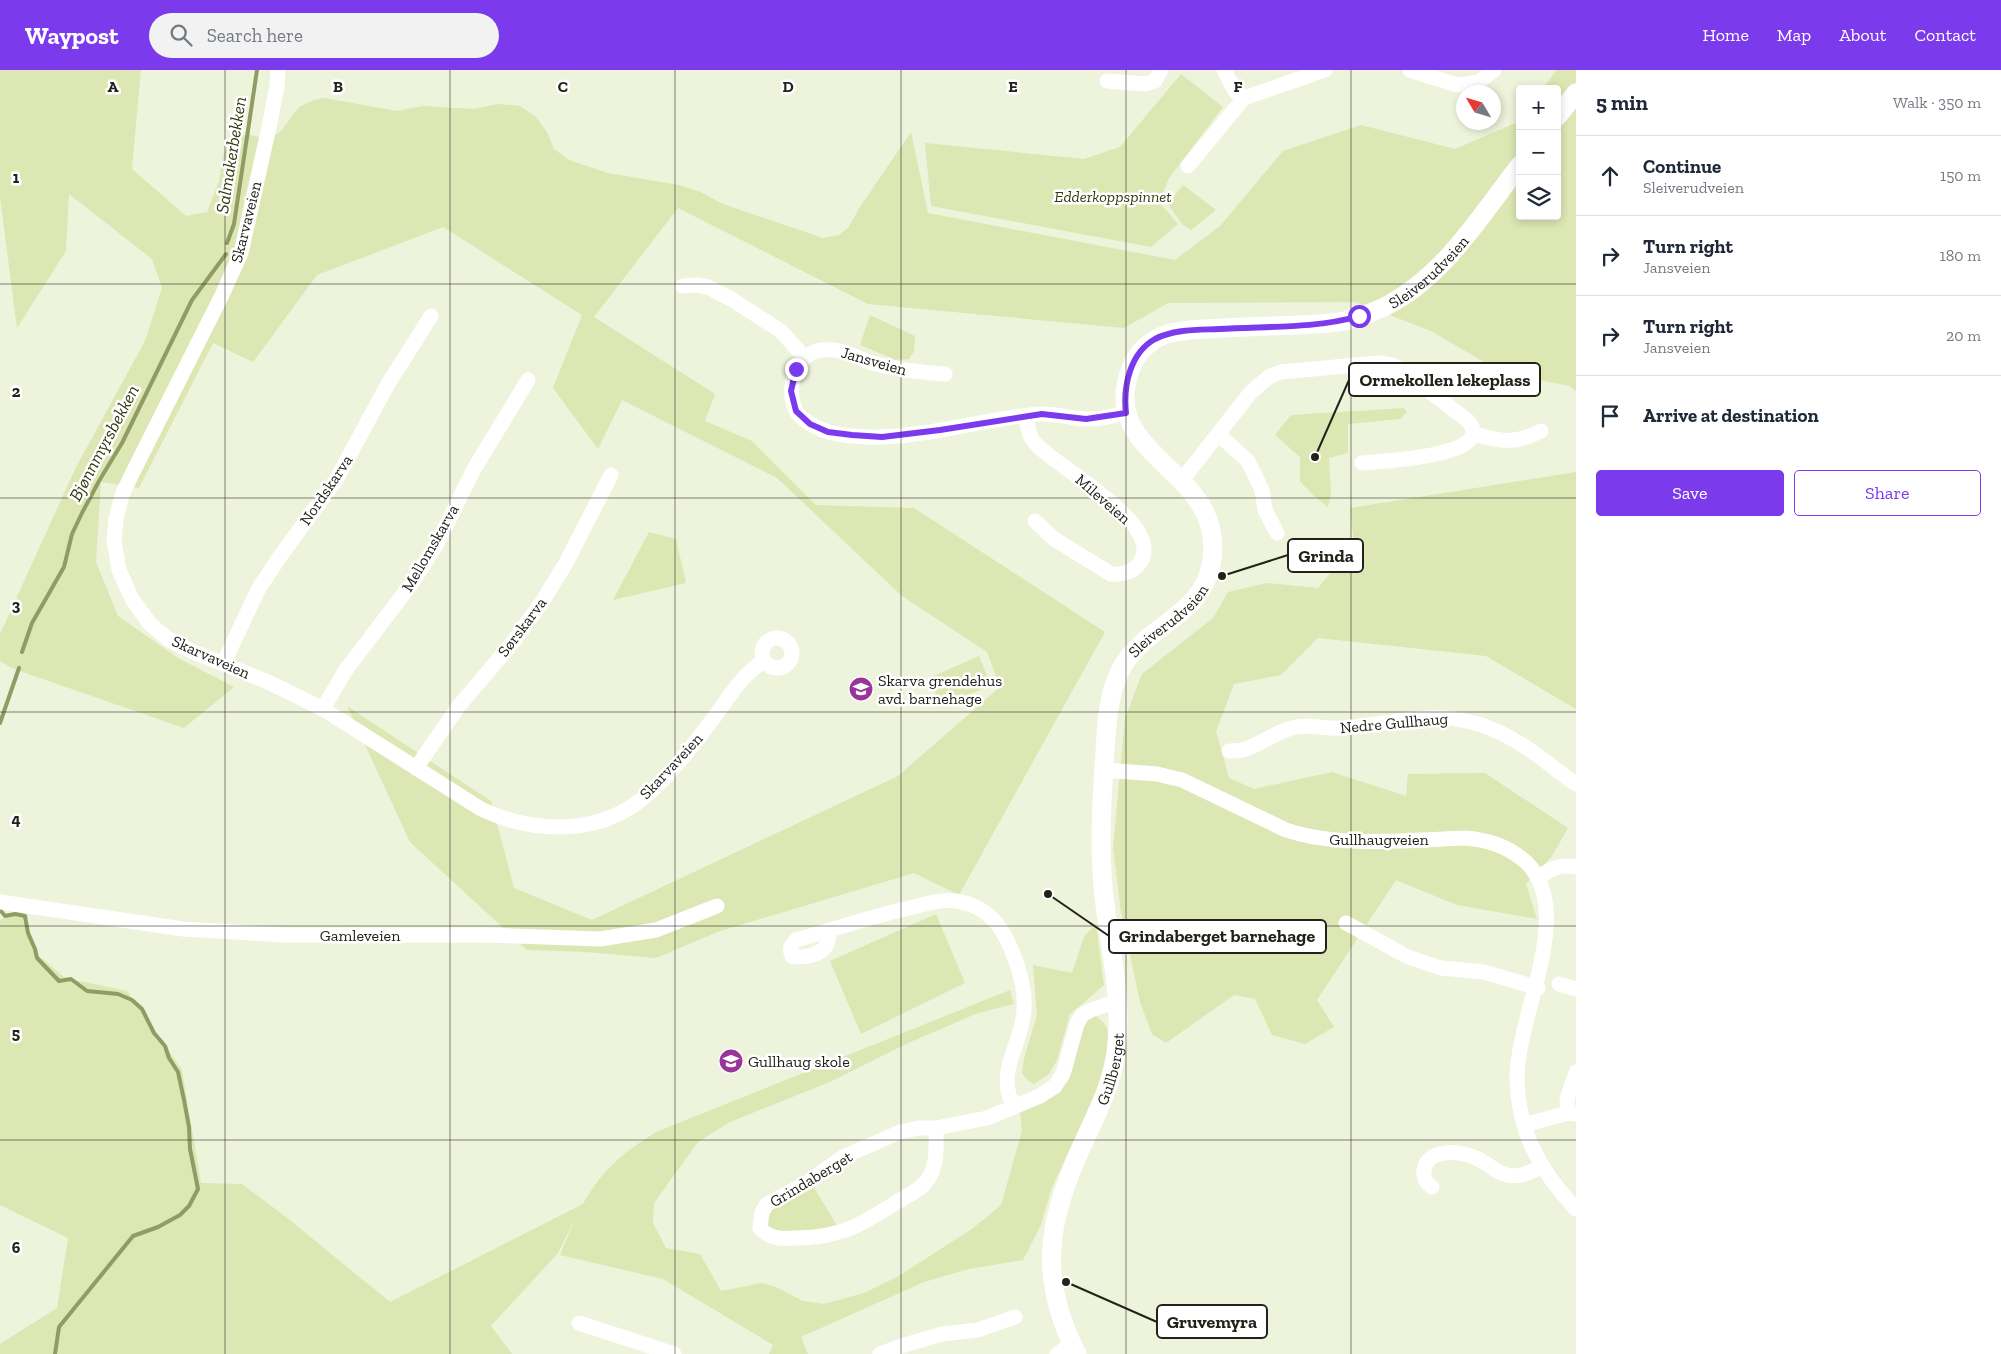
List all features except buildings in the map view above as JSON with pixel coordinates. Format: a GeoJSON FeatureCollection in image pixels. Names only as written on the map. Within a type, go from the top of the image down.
{"type":"FeatureCollection","features":[{"type":"Feature","properties":{"kind":"street","name":"Skarvaveien"},"geometry":{"type":"LineString","coordinates":[[278,70],[277,86],[269,127],[241,253],[122,495],[116,519],[114,540],[119,570],[132,599],[150,624],[191,652],[268,682],[323,709],[481,809],[507,820],[530,826],[565,828],[603,821],[636,803],[670,771],[710,724],[748,673],[764,661]]}},
{"type":"Feature","properties":{"kind":"street"},"geometry":{"type":"LineString","coordinates":[[1107,81],[1146,84],[1155,81],[1161,70]]}},
{"type":"Feature","properties":{"kind":"street"},"geometry":{"type":"LineString","coordinates":[[1224,70],[1235,91],[1244,98]]}},
{"type":"Feature","properties":{"kind":"street"},"geometry":{"type":"LineString","coordinates":[[1188,166],[1244,98],[1325,70]]}},
{"type":"Feature","properties":{"kind":"street"},"geometry":{"type":"LineString","coordinates":[[1410,70],[1457,85],[1479,82],[1494,70]]}},
{"type":"Feature","properties":{"kind":"street"},"geometry":{"type":"LineString","coordinates":[[1561,112],[1576,93]]}},
{"type":"Feature","properties":{"kind":"street","name":"Sleiverudveien"},"geometry":{"type":"LineString","coordinates":[[1104,770],[1109,708],[1113,689],[1121,669],[1142,644],[1187,608],[1197,597],[1208,577],[1212,560],[1213,541],[1210,525],[1200,502],[1182,480],[1145,445],[1135,432],[1126,413],[1124,398],[1126,385],[1134,362],[1141,351],[1159,338],[1180,331],[1343,321],[1386,307],[1429,278],[1448,258],[1516,170]]}},
{"type":"Feature","properties":{"kind":"street"},"geometry":{"type":"LineString","coordinates":[[683,286],[697,285],[708,287],[731,299],[781,331],[804,357],[796,369],[791,391],[796,411],[810,424],[828,432],[882,437],[1042,414],[1086,419],[1126,413]]}},
{"type":"Feature","properties":{"kind":"street","name":"Nordskarva"},"geometry":{"type":"LineString","coordinates":[[223,664],[259,588],[280,555],[336,480],[388,384],[431,316]]}},
{"type":"Feature","properties":{"kind":"street","name":"Jansveien"},"geometry":{"type":"LineString","coordinates":[[804,357],[820,350],[838,349],[854,354],[871,363],[891,368],[911,372],[945,374]]}},
{"type":"Feature","properties":{"kind":"street"},"geometry":{"type":"LineString","coordinates":[[1182,480],[1251,392],[1270,376],[1281,372],[1378,363],[1393,365],[1467,420],[1472,425],[1475,434]]}},
{"type":"Feature","properties":{"kind":"street","name":"Mellomskarva"},"geometry":{"type":"LineString","coordinates":[[323,709],[345,671],[412,583],[438,542],[474,469],[528,380]]}},
{"type":"Feature","properties":{"kind":"street","name":"Mileveien"},"geometry":{"type":"LineString","coordinates":[[1026,416],[1029,434],[1036,444],[1125,515],[1135,527],[1142,539],[1144,552],[1141,561],[1134,569],[1121,575],[1111,574],[1054,539],[1035,520]]}},
{"type":"Feature","properties":{"kind":"street"},"geometry":{"type":"LineString","coordinates":[[1475,434],[1509,441],[1520,440],[1541,431]]}},
{"type":"Feature","properties":{"kind":"street"},"geometry":{"type":"LineString","coordinates":[[1362,463],[1455,450],[1466,445],[1475,434]]}},
{"type":"Feature","properties":{"kind":"street"},"geometry":{"type":"LineString","coordinates":[[1219,435],[1237,450],[1251,467],[1262,490],[1265,510],[1277,533]]}},
{"type":"Feature","properties":{"kind":"street","name":"Sørskarva"},"geometry":{"type":"LineString","coordinates":[[416,768],[458,708],[513,642],[542,602],[566,563],[611,475]]}},
{"type":"Feature","properties":{"kind":"street","name":"Nedre Gullhaug"},"geometry":{"type":"LineString","coordinates":[[1229,751],[1239,752],[1280,732],[1296,727],[1343,728],[1408,718],[1452,717],[1472,721],[1510,737],[1576,784]]}},
{"type":"Feature","properties":{"kind":"street","name":"Gullhaugveien"},"geometry":{"type":"LineString","coordinates":[[1104,770],[1157,774],[1170,777],[1196,786],[1286,830],[1320,839],[1341,841],[1465,838],[1485,840],[1506,848],[1519,856],[1540,877],[1551,909],[1552,927],[1538,988],[1524,1036],[1517,1077],[1519,1100],[1524,1125],[1541,1167],[1576,1209]]}},
{"type":"Feature","properties":{"kind":"street","name":"Gullberget"},"geometry":{"type":"LineString","coordinates":[[1069,1351],[1052,1269],[1052,1236],[1065,1186],[1110,1078],[1116,1055],[1118,1028],[1117,1001],[1100,863],[1100,814],[1104,770]]}},
{"type":"Feature","properties":{"kind":"street"},"geometry":{"type":"LineString","coordinates":[[1540,877],[1558,866],[1576,867]]}},
{"type":"Feature","properties":{"kind":"street"},"geometry":{"type":"LineString","coordinates":[[830,930],[888,912],[935,902],[961,901],[989,914],[1003,931],[1009,944],[1024,991],[1025,1005],[1022,1023],[1009,1064],[1006,1088],[1008,1097],[1014,1106]]}},
{"type":"Feature","properties":{"kind":"street","name":"Gamleveien"},"geometry":{"type":"LineString","coordinates":[[0,902],[183,929],[284,936],[485,935],[600,939],[656,930],[717,906]]}},
{"type":"Feature","properties":{"kind":"street"},"geometry":{"type":"LineString","coordinates":[[1346,923],[1408,957],[1433,966],[1484,972],[1538,988]]}},
{"type":"Feature","properties":{"kind":"street"},"geometry":{"type":"LineString","coordinates":[[1559,984],[1576,989]]}},
{"type":"Feature","properties":{"kind":"street","name":"Grindaberget"},"geometry":{"type":"LineString","coordinates":[[936,1128],[934,1169],[926,1181],[918,1189],[865,1222],[834,1235],[819,1238],[777,1239],[766,1234],[760,1228],[762,1212],[767,1204],[808,1182],[843,1158],[900,1132],[918,1128],[936,1128],[987,1118],[1040,1096],[1055,1086],[1063,1074],[1077,1024],[1082,1015],[1117,1001]]}},
{"type":"Feature","properties":{"kind":"street"},"geometry":{"type":"LineString","coordinates":[[1524,1125],[1572,1113],[1567,1099],[1576,1072]]}},
{"type":"Feature","properties":{"kind":"street"},"geometry":{"type":"LineString","coordinates":[[1432,1187],[1426,1183],[1423,1176],[1424,1167],[1435,1155],[1444,1152],[1459,1153],[1476,1158],[1503,1174],[1518,1176],[1541,1167]]}},
{"type":"Feature","properties":{"kind":"street"},"geometry":{"type":"LineString","coordinates":[[880,1354],[942,1334],[978,1330],[1014,1317]]}},
{"type":"Feature","properties":{"kind":"street"},"geometry":{"type":"LineString","coordinates":[[578,1323],[674,1354]]}},
{"type":"Feature","properties":{"kind":"green space"},"geometry":{"type":"Polygon","coordinates":[[[0,70],[141,70],[132,169],[186,216],[207,212],[219,181],[223,155],[232,136],[250,135],[268,139],[280,132],[299,107],[314,100],[324,98],[397,111],[422,106],[473,109],[499,104],[520,106],[535,116],[547,132],[554,149],[569,160],[608,173],[679,185],[700,192],[723,204],[823,238],[839,235],[848,228],[911,132],[928,213],[1175,260],[1220,226],[1283,151],[1361,125],[1455,149],[1516,123],[1516,220],[1561,220],[1561,85],[1546,85],[1556,70],[1576,70],[1576,391],[1570,386],[1535,379],[1520,390],[1511,379],[1516,375],[1501,372],[1431,331],[1356,302],[1168,303],[1124,328],[868,304],[678,208],[594,317],[715,394],[705,421],[752,441],[816,505],[914,508],[1105,632],[959,895],[914,873],[720,931],[656,958],[585,952],[527,950],[410,842],[347,706],[491,801],[514,888],[592,920],[898,776],[1000,687],[987,652],[902,596],[777,478],[622,400],[598,449],[553,388],[582,315],[443,227],[317,275],[253,362],[213,343],[139,488],[101,482],[96,562],[118,616],[178,658],[234,687],[184,728],[14,669],[0,661],[0,634],[76,467],[145,341],[162,288],[152,259],[69,194],[66,251],[17,328],[0,197],[0,70]]]}},
{"type":"Feature","properties":{"kind":"green space","name":"Edderkoppspinnet"},"geometry":{"type":"Polygon","coordinates":[[[1181,74],[1223,107],[1169,178],[1159,202],[1178,224],[1151,247],[931,206],[925,143],[1084,159],[1120,147],[1181,74]]]}},
{"type":"Feature","properties":{"kind":"green space"},"geometry":{"type":"Polygon","coordinates":[[[1183,185],[1216,210],[1191,230],[1182,224],[1168,204],[1183,185]]]}},
{"type":"Feature","properties":{"kind":"green space"},"geometry":{"type":"Polygon","coordinates":[[[870,315],[915,336],[914,351],[909,359],[896,360],[860,345],[870,315]]]}},
{"type":"Feature","properties":{"kind":"green space"},"geometry":{"type":"Polygon","coordinates":[[[1404,408],[1407,412],[1400,419],[1348,424],[1348,453],[1329,458],[1331,494],[1328,507],[1300,481],[1300,457],[1275,435],[1291,415],[1404,408]]]}},
{"type":"Feature","properties":{"kind":"green space"},"geometry":{"type":"Polygon","coordinates":[[[1576,472],[1576,709],[1486,656],[1318,638],[1281,675],[1234,684],[1216,731],[1229,778],[1254,789],[1332,772],[1406,796],[1408,774],[1485,773],[1568,828],[1552,856],[1526,884],[1537,919],[1457,905],[1396,880],[1317,1000],[1334,1027],[1305,1044],[1272,1035],[1255,999],[1234,995],[1166,1043],[1152,1034],[1140,1002],[1121,912],[1113,848],[1125,718],[1142,674],[1213,618],[1228,592],[1267,583],[1318,588],[1354,545],[1350,508],[1576,472]]]}},
{"type":"Feature","properties":{"kind":"green space"},"geometry":{"type":"Polygon","coordinates":[[[649,532],[676,539],[686,583],[613,600],[649,532]]]}},
{"type":"Feature","properties":{"kind":"green space"},"geometry":{"type":"Polygon","coordinates":[[[979,656],[991,685],[941,707],[929,678],[979,656]]]}},
{"type":"Feature","properties":{"kind":"green space"},"geometry":{"type":"Polygon","coordinates":[[[22,910],[39,956],[65,978],[127,991],[182,1070],[201,1183],[242,1184],[286,1217],[390,1302],[583,1204],[598,1181],[615,1163],[656,1132],[1010,990],[1014,1004],[978,1013],[906,1044],[832,1081],[730,1122],[698,1142],[654,1203],[653,1223],[666,1248],[700,1254],[721,1291],[762,1283],[776,1287],[803,1301],[824,1304],[864,1293],[897,1277],[972,1229],[1001,1205],[1022,1131],[1020,1113],[1060,1093],[1072,1071],[1082,1029],[1088,1019],[1096,1016],[1102,1021],[1107,1028],[1109,1042],[1100,1083],[1051,1190],[1041,1225],[1023,1260],[969,1269],[924,1282],[801,1337],[808,1354],[769,1354],[773,1345],[663,1279],[560,1255],[575,1219],[558,1253],[491,1326],[512,1354],[0,1354],[0,1344],[57,1308],[68,1238],[0,1205],[0,920],[22,910]]]}},
{"type":"Feature","properties":{"kind":"green space"},"geometry":{"type":"Polygon","coordinates":[[[936,914],[965,983],[861,1034],[830,961],[936,914]]]}},
{"type":"Feature","properties":{"kind":"green space"},"geometry":{"type":"Polygon","coordinates":[[[1096,924],[1104,985],[1070,1014],[1057,1060],[1049,1074],[1034,1084],[1027,1080],[1022,1073],[1024,1059],[1037,1015],[1033,965],[1072,973],[1084,937],[1096,924]]]}},
{"type":"Feature","properties":{"kind":"green space"},"geometry":{"type":"Polygon","coordinates":[[[813,1186],[839,1229],[823,1233],[767,1230],[768,1211],[813,1186]]]}},
{"type":"Feature","properties":{"kind":"waterway","name":"Salmakerbekken"},"geometry":{"type":"LineString","coordinates":[[227,243],[234,224],[257,70]]}},
{"type":"Feature","properties":{"kind":"waterway","name":"Bjønnmyrsbekken"},"geometry":{"type":"LineString","coordinates":[[22,652],[32,623],[64,567],[72,534],[82,513],[122,443],[192,300],[226,254]]}},
{"type":"Feature","properties":{"kind":"waterway","name":"Bjønnmyrsbekken"},"geometry":{"type":"LineString","coordinates":[[0,723],[19,668]]}},
{"type":"Feature","properties":{"kind":"waterway","name":"Bjønnmyrsbekken"},"geometry":{"type":"LineString","coordinates":[[0,910],[5,916],[15,914],[25,916],[28,933],[37,958],[59,981],[71,979],[87,991],[118,994],[132,1000],[142,1009],[154,1033],[165,1046],[169,1058],[178,1072],[189,1127],[190,1149],[198,1189],[189,1206],[180,1215],[158,1227],[133,1236],[59,1327],[55,1354]]}},
{"type":"Feature","properties":{"kind":"place","name":"Ormekollen lekeplass"},"geometry":{"type":"Point","coordinates":[1315,457]}},
{"type":"Feature","properties":{"kind":"place","name":"Grinda"},"geometry":{"type":"Point","coordinates":[1222,576]}},
{"type":"Feature","properties":{"kind":"place","name":"Skarva grendehus avd. barnehage"},"geometry":{"type":"Point","coordinates":[861,689]}},
{"type":"Feature","properties":{"kind":"place","name":"Grindaberget barnehage"},"geometry":{"type":"Point","coordinates":[1048,894]}},
{"type":"Feature","properties":{"kind":"place","name":"Gullhaug skole"},"geometry":{"type":"Point","coordinates":[731,1061]}},
{"type":"Feature","properties":{"kind":"place","name":"Gruvemyra"},"geometry":{"type":"Point","coordinates":[1066,1282]}},
{"type":"Feature","properties":{"kind":"route"},"geometry":{"type":"LineString","coordinates":[[796,369],[791,391],[796,411],[810,424],[828,432],[882,437],[1042,414],[1086,419],[1126,413],[1124,398],[1126,385],[1134,362],[1141,351],[1153,340],[1165,335],[1180,331],[1202,329],[1322,324],[1343,321],[1359,316]]}}]}
